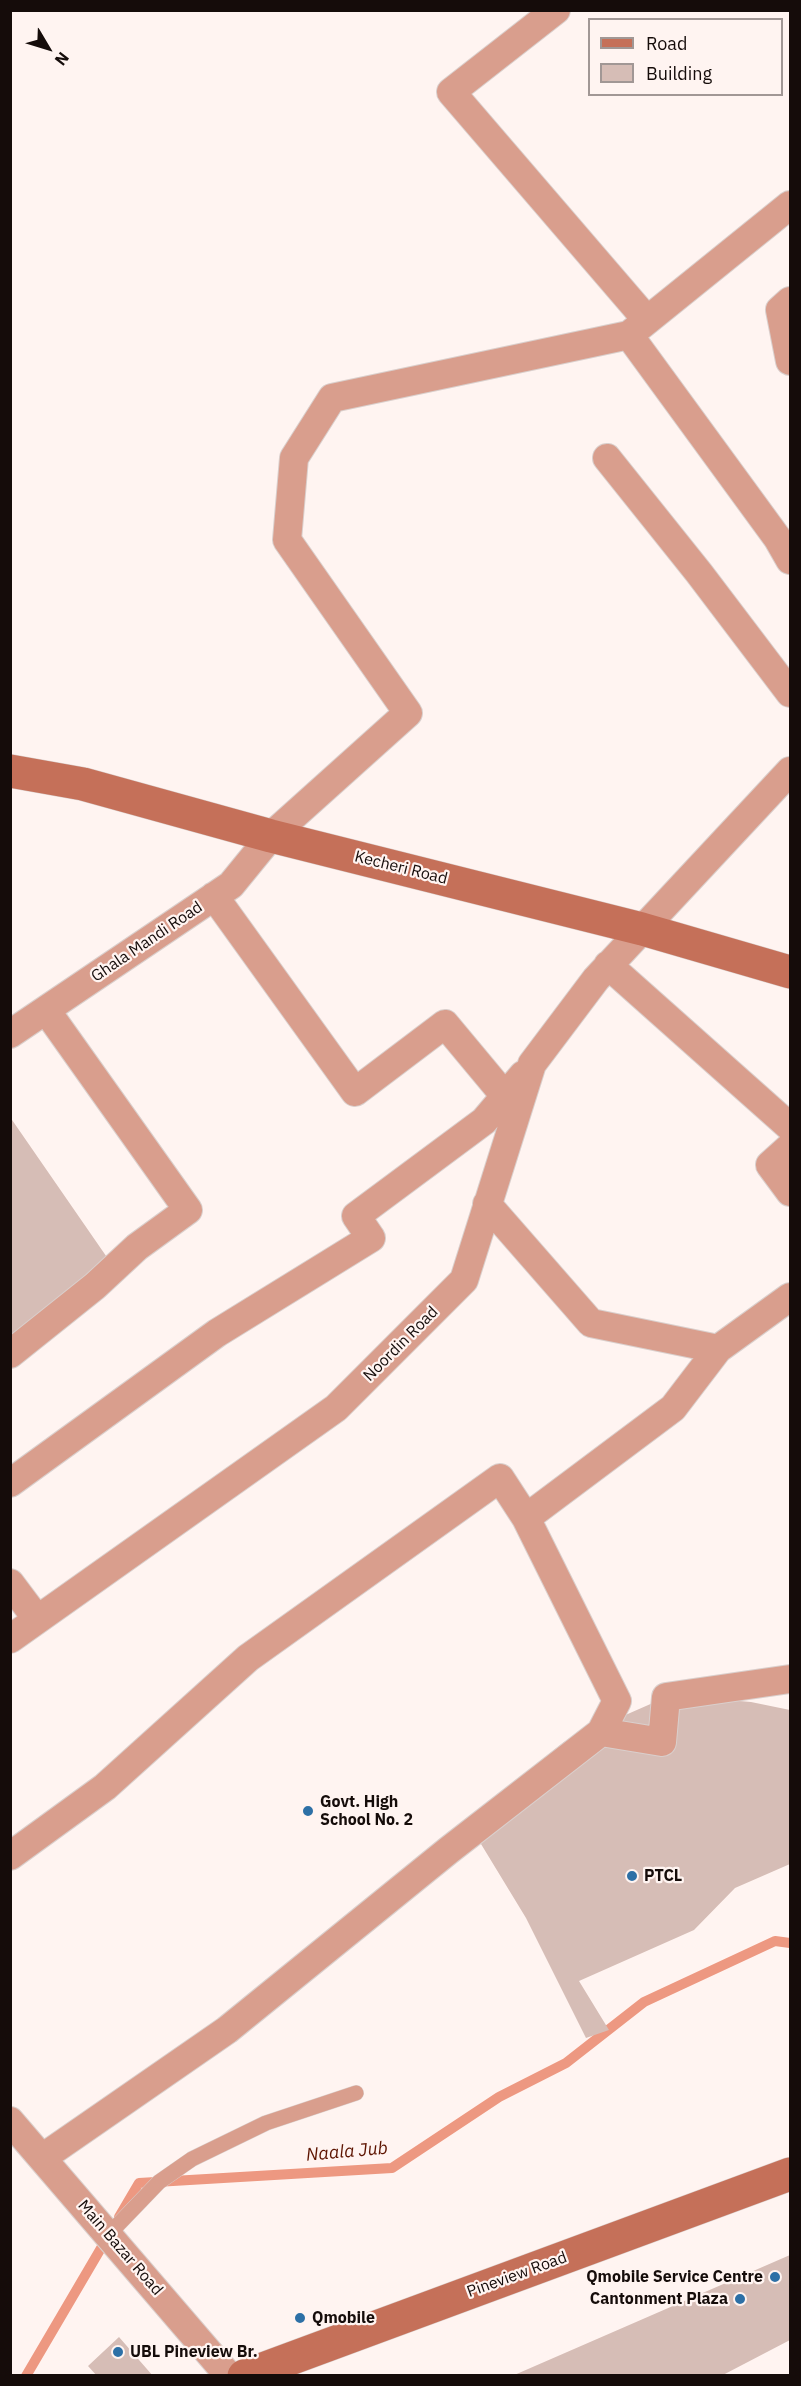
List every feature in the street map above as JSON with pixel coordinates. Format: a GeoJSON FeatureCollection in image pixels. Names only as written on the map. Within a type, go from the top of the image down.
{"type":"FeatureCollection","features":[{"type":"Feature","properties":{"kind":"street"},"geometry":{"type":"LineString","coordinates":[[556,10],[451,92],[638,328],[790,560]]}},
{"type":"Feature","properties":{"kind":"street"},"geometry":{"type":"LineString","coordinates":[[638,328],[790,205]]}},
{"type":"Feature","properties":{"kind":"street"},"geometry":{"type":"LineString","coordinates":[[790,301],[780,310],[790,361]]}},
{"type":"Feature","properties":{"kind":"street","name":"Ghala Mandi Road"},"geometry":{"type":"LineString","coordinates":[[10,1034],[231,885],[271,836],[408,713],[287,540],[294,458],[332,398],[638,328]]}},
{"type":"Feature","properties":{"kind":"street"},"geometry":{"type":"LineString","coordinates":[[607,458],[699,573],[790,693]]}},
{"type":"Feature","properties":{"kind":"street","name":"Kecheri Road"},"geometry":{"type":"LineString","coordinates":[[10,771],[83,784],[271,836],[642,929],[790,972]]}},
{"type":"Feature","properties":{"kind":"street","name":"Noordin Road"},"geometry":{"type":"LineString","coordinates":[[10,1639],[336,1408],[464,1280],[532,1064],[608,965],[790,771]]}},
{"type":"Feature","properties":{"kind":"street"},"geometry":{"type":"LineString","coordinates":[[214,896],[355,1092],[445,1024],[505,1096]]}},
{"type":"Feature","properties":{"kind":"street"},"geometry":{"type":"LineString","coordinates":[[608,965],[790,1127]]}},
{"type":"Feature","properties":{"kind":"street"},"geometry":{"type":"LineString","coordinates":[[10,1354],[95,1286],[137,1247],[188,1210],[46,1010]]}},
{"type":"Feature","properties":{"kind":"street"},"geometry":{"type":"LineString","coordinates":[[10,1483],[217,1333],[371,1238],[356,1216],[484,1121],[532,1064]]}},
{"type":"Feature","properties":{"kind":"street"},"geometry":{"type":"LineString","coordinates":[[790,1148],[770,1165],[790,1192]]}},
{"type":"Feature","properties":{"kind":"street"},"geometry":{"type":"LineString","coordinates":[[487,1204],[591,1323],[718,1349]]}},
{"type":"Feature","properties":{"kind":"street"},"geometry":{"type":"LineString","coordinates":[[526,1518],[673,1408],[718,1349],[790,1297]]}},
{"type":"Feature","properties":{"kind":"street"},"geometry":{"type":"LineString","coordinates":[[10,1856],[105,1787],[248,1658],[500,1478],[526,1518],[617,1701],[601,1732],[449,1850],[227,2030],[42,2158]]}},
{"type":"Feature","properties":{"kind":"street"},"geometry":{"type":"LineString","coordinates":[[10,1583],[37,1619]]}},
{"type":"Feature","properties":{"kind":"street"},"geometry":{"type":"LineString","coordinates":[[601,1732],[662,1742],[666,1697],[790,1679]]}},
{"type":"Feature","properties":{"kind":"street","name":"Main Bazar Road"},"geometry":{"type":"LineString","coordinates":[[10,2121],[229,2376]]}},
{"type":"Feature","properties":{"kind":"street","name":"Pineview Road"},"geometry":{"type":"LineString","coordinates":[[244,2376],[790,2174]]}},
{"type":"Feature","properties":{"kind":"lane"},"geometry":{"type":"LineString","coordinates":[[109,2234],[159,2182],[192,2159],[266,2123],[356,2093]]}},
{"type":"Feature","properties":{"kind":"building"},"geometry":{"type":"Polygon","coordinates":[[[10,1117],[113,1266],[10,1342],[10,1117]]]}},
{"type":"Feature","properties":{"kind":"building","name":"PTCL"},"geometry":{"type":"Polygon","coordinates":[[[671,1695],[751,1702],[790,1710],[790,1864],[735,1888],[694,1930],[579,1981],[609,2030],[586,2038],[526,1918],[467,1821],[564,1742],[671,1695]]]}},
{"type":"Feature","properties":{"kind":"building","name":"Cantonment Plaza"},"geometry":{"type":"Polygon","coordinates":[[[790,2255],[790,2340],[721,2376],[512,2376],[790,2255]]]}},
{"type":"Feature","properties":{"kind":"building","name":"UBL Pineview Br."},"geometry":{"type":"Polygon","coordinates":[[[119,2337],[153,2376],[97,2376],[88,2366],[119,2337]]]}},
{"type":"Feature","properties":{"kind":"waterway","name":"Naala Jub"},"geometry":{"type":"LineString","coordinates":[[119,2217],[139,2183],[392,2168],[499,2097],[566,2063],[644,2002],[775,1941],[790,1943]]}},
{"type":"Feature","properties":{"kind":"waterway","name":"Naala Jub"},"geometry":{"type":"LineString","coordinates":[[26,2376],[107,2238]]}},
{"type":"Feature","properties":{"kind":"place","name":"Govt. High School No. 2"},"geometry":{"type":"Point","coordinates":[308,1811]}},
{"type":"Feature","properties":{"kind":"place","name":"PTCL"},"geometry":{"type":"Point","coordinates":[632,1876]}},
{"type":"Feature","properties":{"kind":"place","name":"Qmobile Service Centre"},"geometry":{"type":"Point","coordinates":[775,2277]}},
{"type":"Feature","properties":{"kind":"place","name":"Cantonment Plaza"},"geometry":{"type":"Point","coordinates":[740,2299]}},
{"type":"Feature","properties":{"kind":"place","name":"Qmobile"},"geometry":{"type":"Point","coordinates":[300,2318]}},
{"type":"Feature","properties":{"kind":"place","name":"UBL Pineview Br."},"geometry":{"type":"Point","coordinates":[118,2352]}}]}
